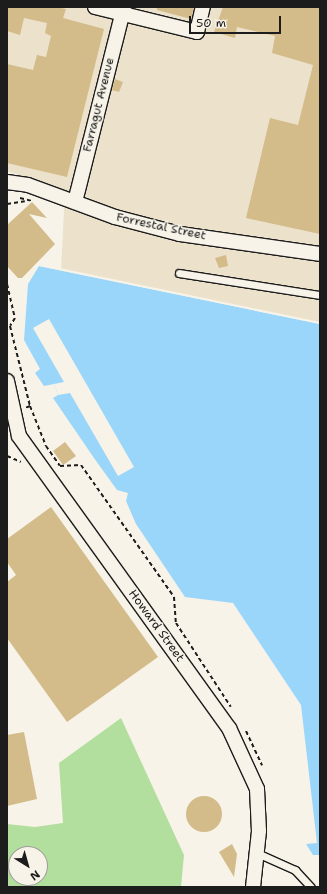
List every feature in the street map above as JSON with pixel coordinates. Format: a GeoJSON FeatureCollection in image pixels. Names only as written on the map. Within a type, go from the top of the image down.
{"type":"FeatureCollection","features":[{"type":"Feature","properties":{"kind":"street"},"geometry":{"type":"LineString","coordinates":[[94,7],[123,10],[197,32],[203,7]]}},
{"type":"Feature","properties":{"kind":"street","name":"Farragut Avenue"},"geometry":{"type":"LineString","coordinates":[[75,202],[123,10]]}},
{"type":"Feature","properties":{"kind":"street","name":"Forrestal Street"},"geometry":{"type":"LineString","coordinates":[[7,182],[75,202],[102,216],[180,234],[320,254]]}},
{"type":"Feature","properties":{"kind":"street","name":"Howard Street"},"geometry":{"type":"LineString","coordinates":[[7,381],[13,437],[229,728],[257,790],[257,853],[253,887]]}},
{"type":"Feature","properties":{"kind":"lane"},"geometry":{"type":"LineString","coordinates":[[179,273],[320,295]]}},
{"type":"Feature","properties":{"kind":"lane"},"geometry":{"type":"LineString","coordinates":[[257,853],[295,870],[311,887]]}},
{"type":"Feature","properties":{"kind":"path"},"geometry":{"type":"LineString","coordinates":[[7,206],[26,200]]}},
{"type":"Feature","properties":{"kind":"path"},"geometry":{"type":"LineString","coordinates":[[7,284],[14,318],[10,326],[30,406],[18,410]]}},
{"type":"Feature","properties":{"kind":"shaded area"},"geometry":{"type":"Polygon","coordinates":[[[7,7],[320,7],[320,323],[61,269],[65,191],[7,171],[7,7]]]}},
{"type":"Feature","properties":{"kind":"green space"},"geometry":{"type":"Polygon","coordinates":[[[121,718],[184,855],[181,887],[7,887],[7,824],[35,827],[63,823],[59,763],[121,718]]]}},
{"type":"Feature","properties":{"kind":"water"},"geometry":{"type":"Polygon","coordinates":[[[39,266],[320,324],[320,855],[313,855],[306,844],[317,843],[301,705],[233,603],[185,597],[136,524],[126,501],[128,493],[117,490],[53,398],[58,395],[54,384],[44,386],[35,373],[40,369],[24,340],[28,284],[39,266]]]}},
{"type":"Feature","properties":{"kind":"pier"},"geometry":{"type":"Polygon","coordinates":[[[40,264],[320,322],[320,324],[39,266],[40,264]]]}},
{"type":"Feature","properties":{"kind":"pier"},"geometry":{"type":"Polygon","coordinates":[[[49,319],[134,467],[118,476],[70,393],[58,395],[54,384],[64,382],[33,328],[49,319]]]}},
{"type":"Feature","properties":{"kind":"building"},"geometry":{"type":"Polygon","coordinates":[[[7,7],[57,7],[66,9],[63,18],[104,29],[67,177],[7,163],[7,64],[33,70],[37,55],[46,57],[51,36],[45,33],[47,23],[24,18],[20,35],[7,31],[7,7]]]}},
{"type":"Feature","properties":{"kind":"building"},"geometry":{"type":"Polygon","coordinates":[[[157,7],[194,7],[191,19],[157,10],[157,7]]]}},
{"type":"Feature","properties":{"kind":"building"},"geometry":{"type":"Polygon","coordinates":[[[223,7],[320,7],[320,234],[246,218],[270,118],[298,125],[313,65],[272,53],[275,36],[237,27],[235,38],[214,32],[223,7]]]}},
{"type":"Feature","properties":{"kind":"building"},"geometry":{"type":"Polygon","coordinates":[[[115,79],[123,82],[119,92],[112,90],[115,79]]]}},
{"type":"Feature","properties":{"kind":"building"},"geometry":{"type":"Polygon","coordinates":[[[32,202],[47,218],[29,214],[55,244],[22,278],[18,278],[7,266],[7,225],[32,202]]]}},
{"type":"Feature","properties":{"kind":"building"},"geometry":{"type":"Polygon","coordinates":[[[226,255],[228,266],[219,268],[215,258],[226,255]]]}},
{"type":"Feature","properties":{"kind":"building"},"geometry":{"type":"Polygon","coordinates":[[[65,442],[76,456],[63,465],[53,451],[65,442]]]}},
{"type":"Feature","properties":{"kind":"building"},"geometry":{"type":"Polygon","coordinates":[[[51,507],[158,657],[67,722],[7,638],[7,582],[16,575],[7,562],[7,539],[51,507]]]}},
{"type":"Feature","properties":{"kind":"building"},"geometry":{"type":"Polygon","coordinates":[[[24,732],[37,799],[7,806],[7,735],[24,732]]]}},
{"type":"Feature","properties":{"kind":"building"},"geometry":{"type":"Polygon","coordinates":[[[204,796],[217,801],[222,814],[217,827],[204,832],[191,827],[186,814],[191,801],[204,796]]]}},
{"type":"Feature","properties":{"kind":"building"},"geometry":{"type":"Polygon","coordinates":[[[232,844],[237,854],[234,877],[219,852],[232,844]]]}}]}
